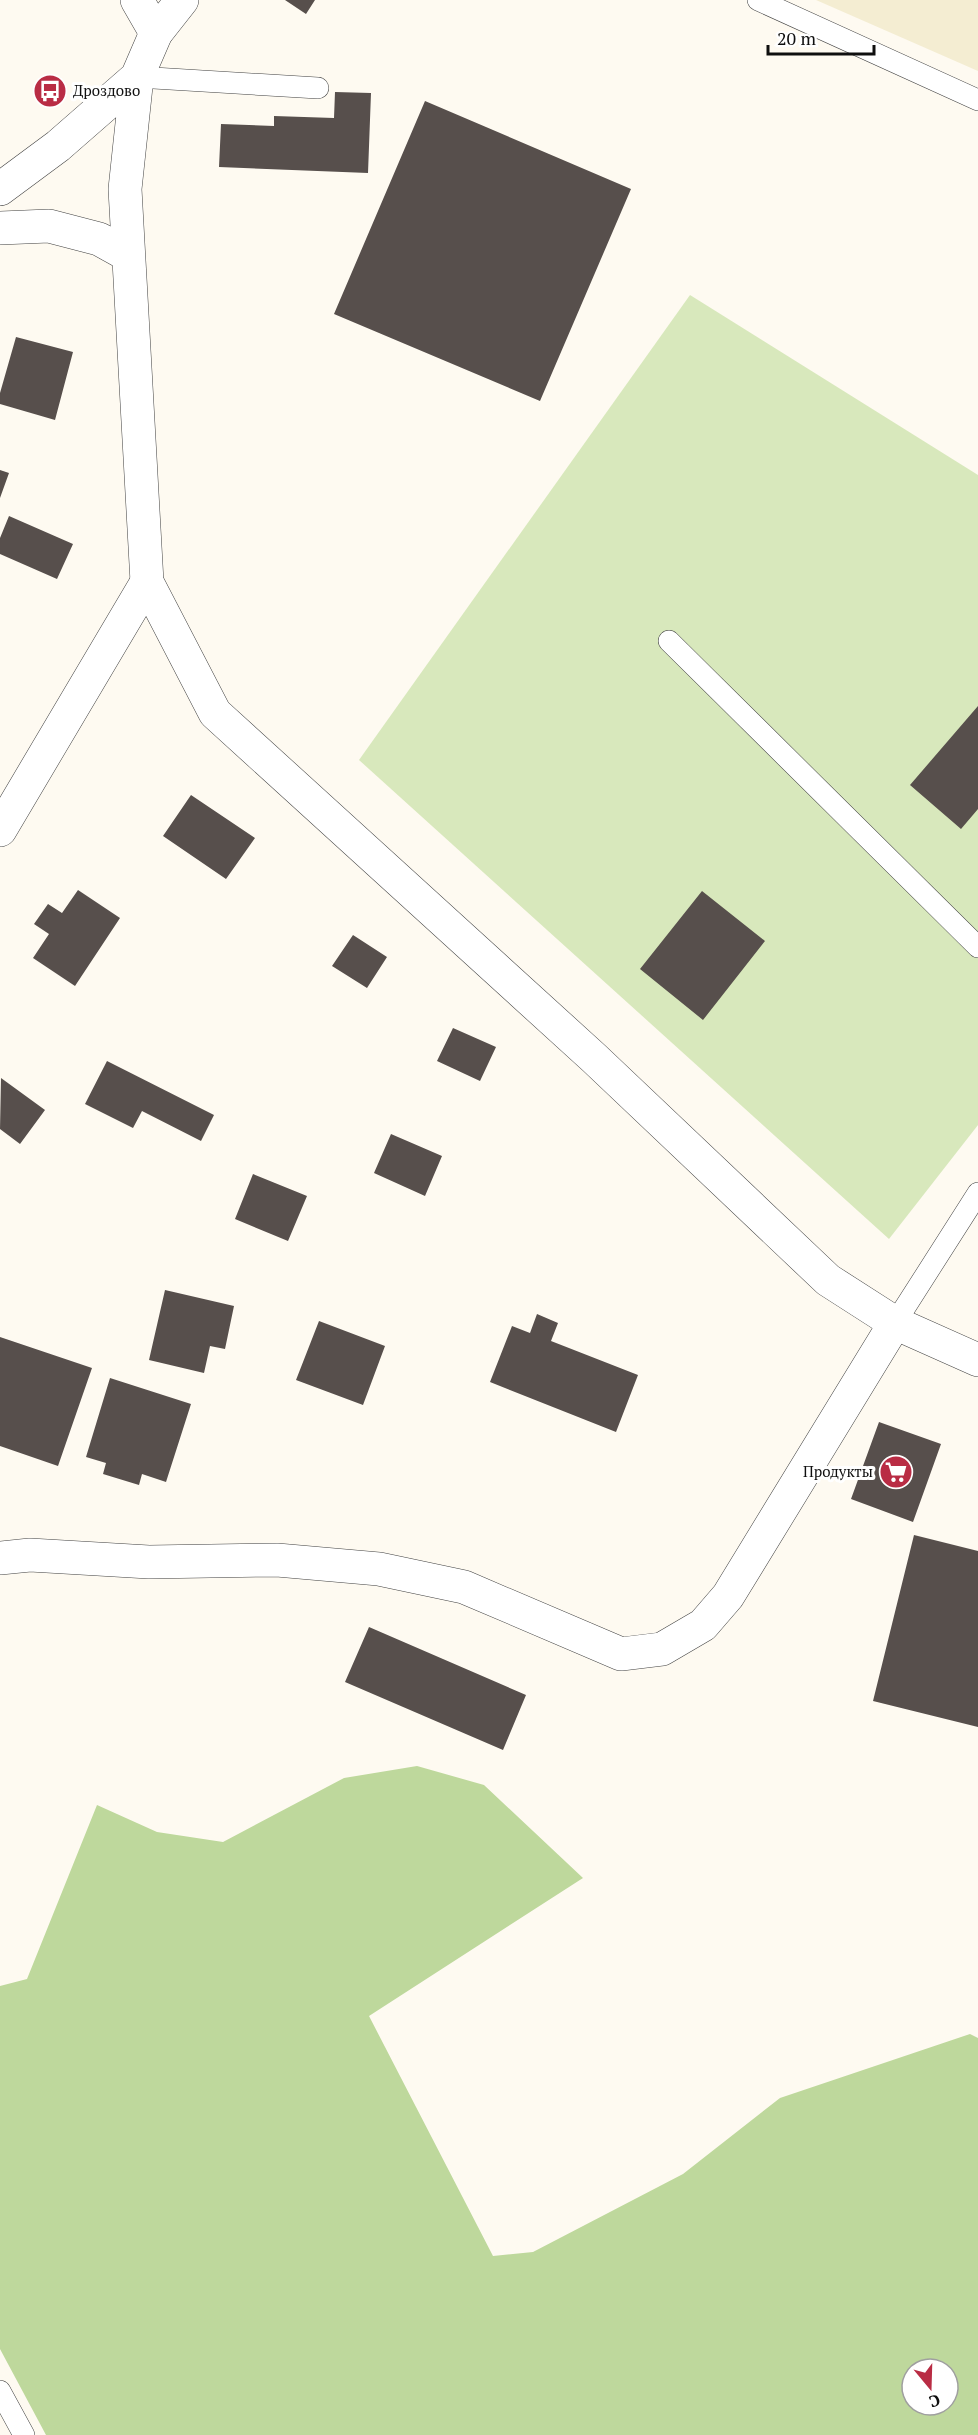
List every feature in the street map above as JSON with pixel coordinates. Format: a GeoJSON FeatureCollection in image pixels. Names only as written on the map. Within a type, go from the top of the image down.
{"type":"FeatureCollection","features":[{"type":"Feature","properties":{"kind":"street"},"geometry":{"type":"LineString","coordinates":[[137,0],[156,33]]}},
{"type":"Feature","properties":{"kind":"street"},"geometry":{"type":"LineString","coordinates":[[182,0],[156,33],[137,77],[125,189],[128,255],[147,582],[215,713],[594,1058],[828,1280],[895,1323],[978,1360]]}},
{"type":"Feature","properties":{"kind":"street"},"geometry":{"type":"LineString","coordinates":[[0,189],[58,146],[137,77]]}},
{"type":"Feature","properties":{"kind":"street"},"geometry":{"type":"LineString","coordinates":[[0,228],[49,226],[99,239],[128,255]]}},
{"type":"Feature","properties":{"kind":"street"},"geometry":{"type":"LineString","coordinates":[[0,830],[147,582]]}},
{"type":"Feature","properties":{"kind":"street"},"geometry":{"type":"LineString","coordinates":[[0,1558],[30,1555],[149,1562],[277,1560],[379,1569],[464,1587],[621,1654],[662,1649],[704,1625],[728,1596],[895,1323]]}},
{"type":"Feature","properties":{"kind":"lane"},"geometry":{"type":"LineString","coordinates":[[758,0],[978,100]]}},
{"type":"Feature","properties":{"kind":"lane"},"geometry":{"type":"LineString","coordinates":[[137,77],[318,88]]}},
{"type":"Feature","properties":{"kind":"lane"},"geometry":{"type":"LineString","coordinates":[[669,641],[978,947]]}},
{"type":"Feature","properties":{"kind":"lane"},"geometry":{"type":"LineString","coordinates":[[895,1323],[978,1194]]}},
{"type":"Feature","properties":{"kind":"lane"},"geometry":{"type":"LineString","coordinates":[[0,2391],[24,2435]]}},
{"type":"Feature","properties":{"kind":"shaded area"},"geometry":{"type":"Polygon","coordinates":[[[816,0],[978,0],[978,71],[816,0]]]}},
{"type":"Feature","properties":{"kind":"green space"},"geometry":{"type":"Polygon","coordinates":[[[690,295],[978,475],[978,1125],[889,1239],[359,760],[690,295]]]}},
{"type":"Feature","properties":{"kind":"green space"},"geometry":{"type":"Polygon","coordinates":[[[417,1766],[484,1785],[583,1878],[369,2016],[493,2256],[533,2252],[683,2174],[780,2098],[970,2034],[978,2038],[978,2435],[46,2435],[0,2349],[0,1986],[27,1979],[97,1805],[157,1832],[223,1842],[344,1778],[417,1766]]]}},
{"type":"Feature","properties":{"kind":"building"},"geometry":{"type":"Polygon","coordinates":[[[285,0],[315,0],[306,14],[285,0]]]}},
{"type":"Feature","properties":{"kind":"building"},"geometry":{"type":"Polygon","coordinates":[[[335,92],[371,93],[368,173],[219,167],[221,124],[274,126],[274,116],[334,118],[335,92]]]}},
{"type":"Feature","properties":{"kind":"building"},"geometry":{"type":"Polygon","coordinates":[[[425,101],[631,189],[540,401],[334,314],[425,101]]]}},
{"type":"Feature","properties":{"kind":"building"},"geometry":{"type":"Polygon","coordinates":[[[16,337],[73,352],[55,420],[0,404],[0,393],[16,337]]]}},
{"type":"Feature","properties":{"kind":"building"},"geometry":{"type":"Polygon","coordinates":[[[0,470],[9,473],[0,498],[0,470]]]}},
{"type":"Feature","properties":{"kind":"building"},"geometry":{"type":"Polygon","coordinates":[[[9,516],[73,544],[57,579],[0,554],[0,538],[9,516]]]}},
{"type":"Feature","properties":{"kind":"building"},"geometry":{"type":"Polygon","coordinates":[[[978,706],[978,809],[961,829],[910,785],[978,706]]]}},
{"type":"Feature","properties":{"kind":"building"},"geometry":{"type":"Polygon","coordinates":[[[191,795],[255,838],[226,879],[163,836],[191,795]]]}},
{"type":"Feature","properties":{"kind":"building"},"geometry":{"type":"Polygon","coordinates":[[[78,890],[120,918],[75,986],[33,958],[49,934],[34,924],[48,904],[62,913],[78,890]]]}},
{"type":"Feature","properties":{"kind":"building"},"geometry":{"type":"Polygon","coordinates":[[[702,891],[765,941],[703,1020],[640,969],[702,891]]]}},
{"type":"Feature","properties":{"kind":"building"},"geometry":{"type":"Polygon","coordinates":[[[353,935],[387,957],[367,988],[332,966],[353,935]]]}},
{"type":"Feature","properties":{"kind":"building"},"geometry":{"type":"Polygon","coordinates":[[[453,1028],[496,1047],[480,1081],[437,1061],[453,1028]]]}},
{"type":"Feature","properties":{"kind":"building"},"geometry":{"type":"Polygon","coordinates":[[[107,1061],[214,1115],[201,1141],[142,1111],[133,1128],[85,1104],[107,1061]]]}},
{"type":"Feature","properties":{"kind":"building"},"geometry":{"type":"Polygon","coordinates":[[[1,1078],[45,1110],[20,1144],[0,1129],[1,1078]]]}},
{"type":"Feature","properties":{"kind":"building"},"geometry":{"type":"Polygon","coordinates":[[[391,1134],[442,1156],[425,1196],[374,1173],[391,1134]]]}},
{"type":"Feature","properties":{"kind":"building"},"geometry":{"type":"Polygon","coordinates":[[[253,1174],[307,1196],[288,1241],[235,1219],[253,1174]]]}},
{"type":"Feature","properties":{"kind":"building"},"geometry":{"type":"Polygon","coordinates":[[[165,1290],[234,1306],[225,1349],[210,1346],[204,1373],[149,1360],[165,1290]]]}},
{"type":"Feature","properties":{"kind":"building"},"geometry":{"type":"Polygon","coordinates":[[[537,1314],[558,1323],[551,1341],[638,1375],[616,1432],[490,1382],[512,1326],[530,1333],[537,1314]]]}},
{"type":"Feature","properties":{"kind":"building"},"geometry":{"type":"Polygon","coordinates":[[[319,1321],[385,1346],[363,1405],[296,1380],[319,1321]]]}},
{"type":"Feature","properties":{"kind":"building"},"geometry":{"type":"Polygon","coordinates":[[[0,1337],[92,1368],[58,1466],[0,1446],[0,1337]]]}},
{"type":"Feature","properties":{"kind":"building"},"geometry":{"type":"Polygon","coordinates":[[[110,1378],[191,1404],[166,1482],[142,1474],[139,1485],[103,1474],[106,1463],[86,1457],[110,1378]]]}},
{"type":"Feature","properties":{"kind":"building","name":"Продукты"},"geometry":{"type":"Polygon","coordinates":[[[879,1422],[941,1444],[913,1522],[851,1499],[879,1422]]]}},
{"type":"Feature","properties":{"kind":"building"},"geometry":{"type":"Polygon","coordinates":[[[914,1535],[978,1551],[978,1727],[873,1701],[914,1535]]]}},
{"type":"Feature","properties":{"kind":"building"},"geometry":{"type":"Polygon","coordinates":[[[369,1627],[526,1695],[503,1750],[345,1682],[369,1627]]]}},
{"type":"Feature","properties":{"kind":"place","name":"Дроздово"},"geometry":{"type":"Point","coordinates":[50,91]}},
{"type":"Feature","properties":{"kind":"place","name":"Продукты"},"geometry":{"type":"Point","coordinates":[896,1472]}}]}
